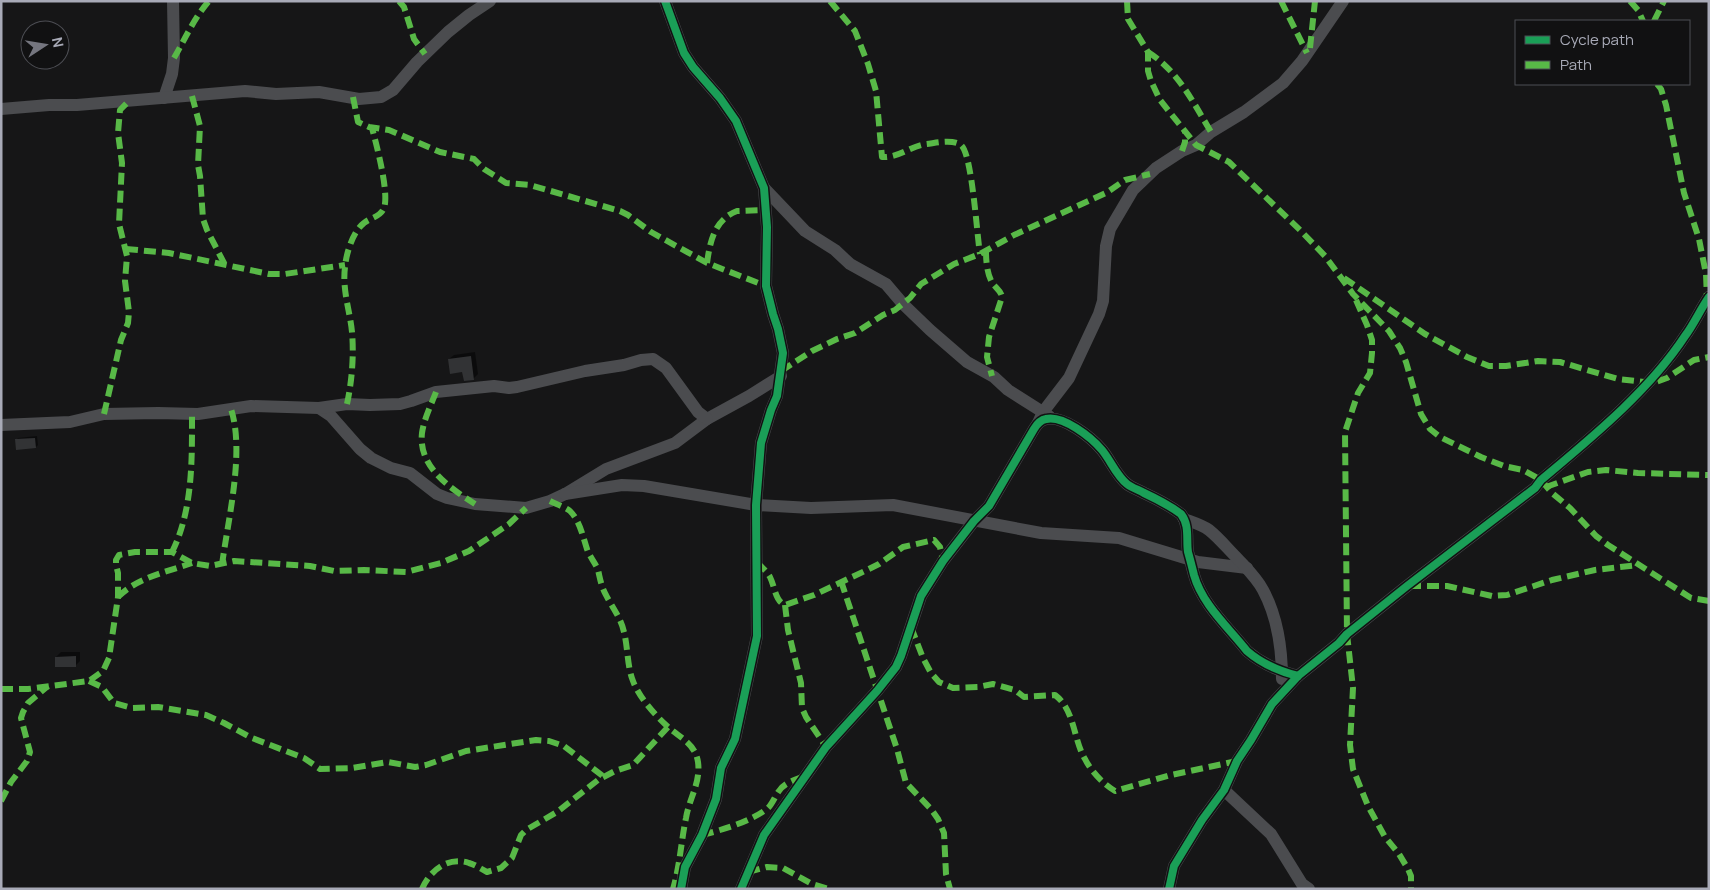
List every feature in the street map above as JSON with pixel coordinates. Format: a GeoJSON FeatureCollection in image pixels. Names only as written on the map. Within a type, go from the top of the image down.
{"type":"FeatureCollection","features":[{"type":"Feature","properties":{"kind":"street"},"geometry":{"type":"LineString","coordinates":[[164,98],[172,74],[173,1]]}},
{"type":"Feature","properties":{"kind":"street"},"geometry":{"type":"LineString","coordinates":[[1,108],[245,91],[276,94],[319,92],[359,99],[381,97],[393,90],[417,62],[448,32],[490,1]]}},
{"type":"Feature","properties":{"kind":"street"},"geometry":{"type":"LineString","coordinates":[[665,1],[684,53],[692,67],[720,98],[736,122],[764,188],[767,227],[766,286],[783,354],[777,396],[761,442],[756,505],[757,636],[735,739],[721,768],[716,799],[702,835],[684,866],[681,889]]}},
{"type":"Feature","properties":{"kind":"street"},"geometry":{"type":"LineString","coordinates":[[741,889],[764,835],[826,747],[877,691],[896,667],[921,596],[941,564],[974,521],[989,506],[1024,444],[1068,378],[1099,314],[1103,301],[1106,246],[1110,230],[1133,190],[1164,162],[1196,145],[1211,132],[1244,112],[1283,82],[1302,61],[1343,1]]}},
{"type":"Feature","properties":{"kind":"street"},"geometry":{"type":"LineString","coordinates":[[764,188],[805,231],[835,250],[850,264],[886,284],[903,304],[930,330],[968,362],[994,377],[1041,418],[1068,423],[1083,432],[1102,449],[1121,478],[1129,486],[1176,510],[1184,519],[1207,529],[1222,542],[1247,568],[1262,590],[1272,612],[1278,638],[1282,672],[1282,682],[1278,696]]}},
{"type":"Feature","properties":{"kind":"street"},"geometry":{"type":"LineString","coordinates":[[1169,889],[1174,866],[1202,820],[1224,790],[1237,761],[1278,696],[1298,676],[1406,586],[1535,488],[1541,480],[1617,414],[1648,382],[1684,337],[1709,297]]}},
{"type":"Feature","properties":{"kind":"street"},"geometry":{"type":"LineString","coordinates":[[1,425],[70,422],[104,414],[198,414],[252,406],[319,408],[348,404],[400,404],[436,392],[494,386],[517,387],[585,371],[624,366],[641,360],[653,359],[666,368],[698,412],[707,418]]}},
{"type":"Feature","properties":{"kind":"street"},"geometry":{"type":"LineString","coordinates":[[319,408],[331,416],[360,449],[371,458],[386,466],[410,473],[429,488],[447,498],[494,506],[526,508],[550,501],[565,494],[606,469],[675,443],[707,418],[750,396],[781,376]]}},
{"type":"Feature","properties":{"kind":"street"},"geometry":{"type":"LineString","coordinates":[[565,494],[622,485],[644,486],[756,505],[811,508],[893,505],[1041,533],[1119,538],[1191,561],[1247,568]]}},
{"type":"Feature","properties":{"kind":"street"},"geometry":{"type":"LineString","coordinates":[[1184,519],[1187,529],[1188,552],[1194,575],[1203,597],[1247,651],[1255,658],[1282,672],[1298,676]]}},
{"type":"Feature","properties":{"kind":"street"},"geometry":{"type":"LineString","coordinates":[[1224,790],[1271,834],[1302,884],[1309,889]]}},
{"type":"Feature","properties":{"kind":"building"},"geometry":{"type":"Polygon","coordinates":[[[471,356],[474,380],[464,381],[462,372],[450,374],[448,359],[471,356]]]}},
{"type":"Feature","properties":{"kind":"building"},"geometry":{"type":"Polygon","coordinates":[[[35,438],[36,448],[16,450],[15,439],[35,438]]]}},
{"type":"Feature","properties":{"kind":"building"},"geometry":{"type":"Polygon","coordinates":[[[76,656],[76,667],[55,667],[55,657],[76,656]]]}},
{"type":"Feature","properties":{"kind":"marked path"},"geometry":{"type":"LineString","coordinates":[[174,58],[194,21],[209,1]]}},
{"type":"Feature","properties":{"kind":"marked path"},"geometry":{"type":"LineString","coordinates":[[399,1],[404,7],[414,39],[425,54]]}},
{"type":"Feature","properties":{"kind":"marked path"},"geometry":{"type":"LineString","coordinates":[[830,1],[855,31],[868,64],[876,91],[882,157],[894,156],[920,145],[944,142],[957,143],[965,151],[974,196],[980,254]]}},
{"type":"Feature","properties":{"kind":"marked path"},"geometry":{"type":"LineString","coordinates":[[1127,1],[1128,19],[1148,52],[1148,71],[1160,100],[1196,145],[1229,162],[1300,230],[1325,256],[1353,294],[1389,331],[1406,362],[1421,414],[1430,429],[1440,437],[1481,457],[1504,466],[1523,470],[1541,480],[1596,536],[1608,545],[1691,598],[1709,601]]}},
{"type":"Feature","properties":{"kind":"marked path"},"geometry":{"type":"LineString","coordinates":[[1281,1],[1307,53]]}},
{"type":"Feature","properties":{"kind":"marked path"},"geometry":{"type":"LineString","coordinates":[[1310,48],[1315,1]]}},
{"type":"Feature","properties":{"kind":"marked path"},"geometry":{"type":"LineString","coordinates":[[1630,1],[1638,10],[1643,20]]}},
{"type":"Feature","properties":{"kind":"marked path"},"geometry":{"type":"LineString","coordinates":[[1654,20],[1664,1]]}},
{"type":"Feature","properties":{"kind":"marked path"},"geometry":{"type":"LineString","coordinates":[[1148,52],[1168,68],[1184,88],[1211,132]]}},
{"type":"Feature","properties":{"kind":"marked path"},"geometry":{"type":"LineString","coordinates":[[1658,85],[1666,105],[1684,193],[1699,239],[1706,274],[1707,299]]}},
{"type":"Feature","properties":{"kind":"marked path"},"geometry":{"type":"LineString","coordinates":[[192,96],[200,126],[198,165],[203,219],[225,265]]}},
{"type":"Feature","properties":{"kind":"marked path"},"geometry":{"type":"LineString","coordinates":[[353,97],[358,122],[369,127],[389,130],[440,152],[474,159],[484,169],[506,183],[530,185],[620,211],[651,232],[707,263],[766,286]]}},
{"type":"Feature","properties":{"kind":"marked path"},"geometry":{"type":"LineString","coordinates":[[104,414],[121,340],[128,323],[129,312],[125,281],[127,256],[119,224],[122,163],[118,133],[120,110],[130,100]]}},
{"type":"Feature","properties":{"kind":"marked path"},"geometry":{"type":"LineString","coordinates":[[347,404],[353,350],[344,276],[346,262],[351,243],[357,231],[364,223],[377,216],[383,210],[385,204],[382,170],[372,128]]}},
{"type":"Feature","properties":{"kind":"marked path"},"geometry":{"type":"LineString","coordinates":[[1182,151],[1185,142],[1185,130]]}},
{"type":"Feature","properties":{"kind":"marked path"},"geometry":{"type":"LineString","coordinates":[[781,371],[812,351],[855,333],[883,315],[895,310],[910,298],[921,284],[954,264],[980,254],[1014,235],[1106,193],[1125,180],[1150,174]]}},
{"type":"Feature","properties":{"kind":"marked path"},"geometry":{"type":"LineString","coordinates":[[707,263],[714,232],[723,220],[737,211],[767,210]]}},
{"type":"Feature","properties":{"kind":"marked path"},"geometry":{"type":"LineString","coordinates":[[126,249],[169,253],[269,274],[285,274],[345,265]]}},
{"type":"Feature","properties":{"kind":"marked path"},"geometry":{"type":"LineString","coordinates":[[986,251],[989,276],[1002,297],[989,337],[987,357],[992,376]]}},
{"type":"Feature","properties":{"kind":"marked path"},"geometry":{"type":"LineString","coordinates":[[1344,278],[1425,334],[1467,357],[1489,366],[1506,366],[1538,361],[1560,362],[1618,379],[1653,383],[1667,378],[1694,360],[1709,357]]}},
{"type":"Feature","properties":{"kind":"marked path"},"geometry":{"type":"LineString","coordinates":[[1356,300],[1372,340],[1372,353],[1370,373],[1358,393],[1345,432],[1347,634],[1353,688],[1350,745],[1353,769],[1368,806],[1385,837],[1408,869],[1411,876],[1411,889]]}},
{"type":"Feature","properties":{"kind":"marked path"},"geometry":{"type":"LineString","coordinates":[[436,392],[422,433],[422,445],[425,456],[430,466],[446,483],[475,504]]}},
{"type":"Feature","properties":{"kind":"marked path"},"geometry":{"type":"LineString","coordinates":[[222,565],[236,465],[235,426],[231,409]]}},
{"type":"Feature","properties":{"kind":"marked path"},"geometry":{"type":"LineString","coordinates":[[172,552],[179,536],[188,502],[192,414]]}},
{"type":"Feature","properties":{"kind":"marked path"},"geometry":{"type":"LineString","coordinates":[[1546,487],[1588,472],[1606,470],[1709,475]]}},
{"type":"Feature","properties":{"kind":"marked path"},"geometry":{"type":"LineString","coordinates":[[550,501],[570,511],[579,524],[588,552],[598,570],[604,592],[623,627],[631,675],[639,693],[662,721],[690,745],[696,755],[698,777],[684,827],[673,889]]}},
{"type":"Feature","properties":{"kind":"marked path"},"geometry":{"type":"LineString","coordinates":[[1,689],[28,689],[89,681],[103,671],[109,658],[118,597],[116,560],[119,555],[135,552],[172,552],[192,563],[210,566],[234,561],[310,566],[334,571],[406,572],[441,563],[469,551],[509,524],[526,508]]}},
{"type":"Feature","properties":{"kind":"marked path"},"geometry":{"type":"LineString","coordinates":[[757,562],[769,575],[777,597],[785,605],[814,595],[867,570],[903,547],[934,540],[940,547],[943,561]]}},
{"type":"Feature","properties":{"kind":"marked path"},"geometry":{"type":"LineString","coordinates":[[118,597],[144,580],[192,563]]}},
{"type":"Feature","properties":{"kind":"marked path"},"geometry":{"type":"LineString","coordinates":[[1409,586],[1447,586],[1492,596],[1507,595],[1552,580],[1595,570],[1638,565]]}},
{"type":"Feature","properties":{"kind":"marked path"},"geometry":{"type":"LineString","coordinates":[[841,581],[897,749],[906,783],[931,809],[944,833],[946,874],[950,889]]}},
{"type":"Feature","properties":{"kind":"marked path"},"geometry":{"type":"LineString","coordinates":[[785,605],[788,630],[801,683],[802,708],[826,747]]}},
{"type":"Feature","properties":{"kind":"marked path"},"geometry":{"type":"LineString","coordinates":[[911,627],[923,658],[931,673],[939,682],[953,688],[993,684],[1015,690],[1024,697],[1055,695],[1062,701],[1070,717],[1081,751],[1088,764],[1094,773],[1115,791],[1171,775],[1237,761]]}},
{"type":"Feature","properties":{"kind":"marked path"},"geometry":{"type":"LineString","coordinates":[[89,681],[102,687],[114,703],[132,708],[158,707],[206,715],[252,738],[304,758],[320,769],[352,768],[388,762],[415,767],[466,751],[536,740],[549,741],[564,746],[604,777]]}},
{"type":"Feature","properties":{"kind":"marked path"},"geometry":{"type":"LineString","coordinates":[[1,801],[11,782],[27,761],[30,752],[21,718],[23,712],[28,703],[48,686]]}},
{"type":"Feature","properties":{"kind":"marked path"},"geometry":{"type":"LineString","coordinates":[[422,889],[425,882],[435,871],[441,866],[454,861],[469,863],[487,872],[501,868],[512,858],[521,835],[526,830],[557,812],[598,780],[615,771],[633,765],[668,727]]}},
{"type":"Feature","properties":{"kind":"marked path"},"geometry":{"type":"LineString","coordinates":[[702,835],[736,824],[761,813],[770,806],[781,788],[802,777]]}},
{"type":"Feature","properties":{"kind":"marked path"},"geometry":{"type":"LineString","coordinates":[[748,872],[767,867],[783,868],[812,884],[829,889]]}},
{"type":"Feature","properties":{"kind":"cycle path"},"geometry":{"type":"LineString","coordinates":[[665,1],[684,53],[736,121],[764,188],[767,227],[766,286],[783,353],[777,396],[761,443],[756,505],[757,636],[735,739],[721,768],[716,799],[702,835],[685,867],[681,889]]}},
{"type":"Feature","properties":{"kind":"cycle path"},"geometry":{"type":"LineString","coordinates":[[1169,889],[1174,866],[1202,820],[1224,790],[1237,761],[1272,704],[1298,676],[1339,643],[1347,634],[1535,488],[1541,480],[1618,413],[1637,395],[1671,356],[1709,297]]}},
{"type":"Feature","properties":{"kind":"cycle path"},"geometry":{"type":"LineString","coordinates":[[741,889],[764,835],[826,747],[877,691],[896,667],[921,596],[943,561],[974,521],[989,506],[1035,427],[1044,420],[1060,420],[1076,428],[1102,450],[1127,484],[1181,514],[1186,523],[1188,552],[1194,575],[1203,596],[1216,615],[1247,651],[1258,660],[1298,676]]}}]}
